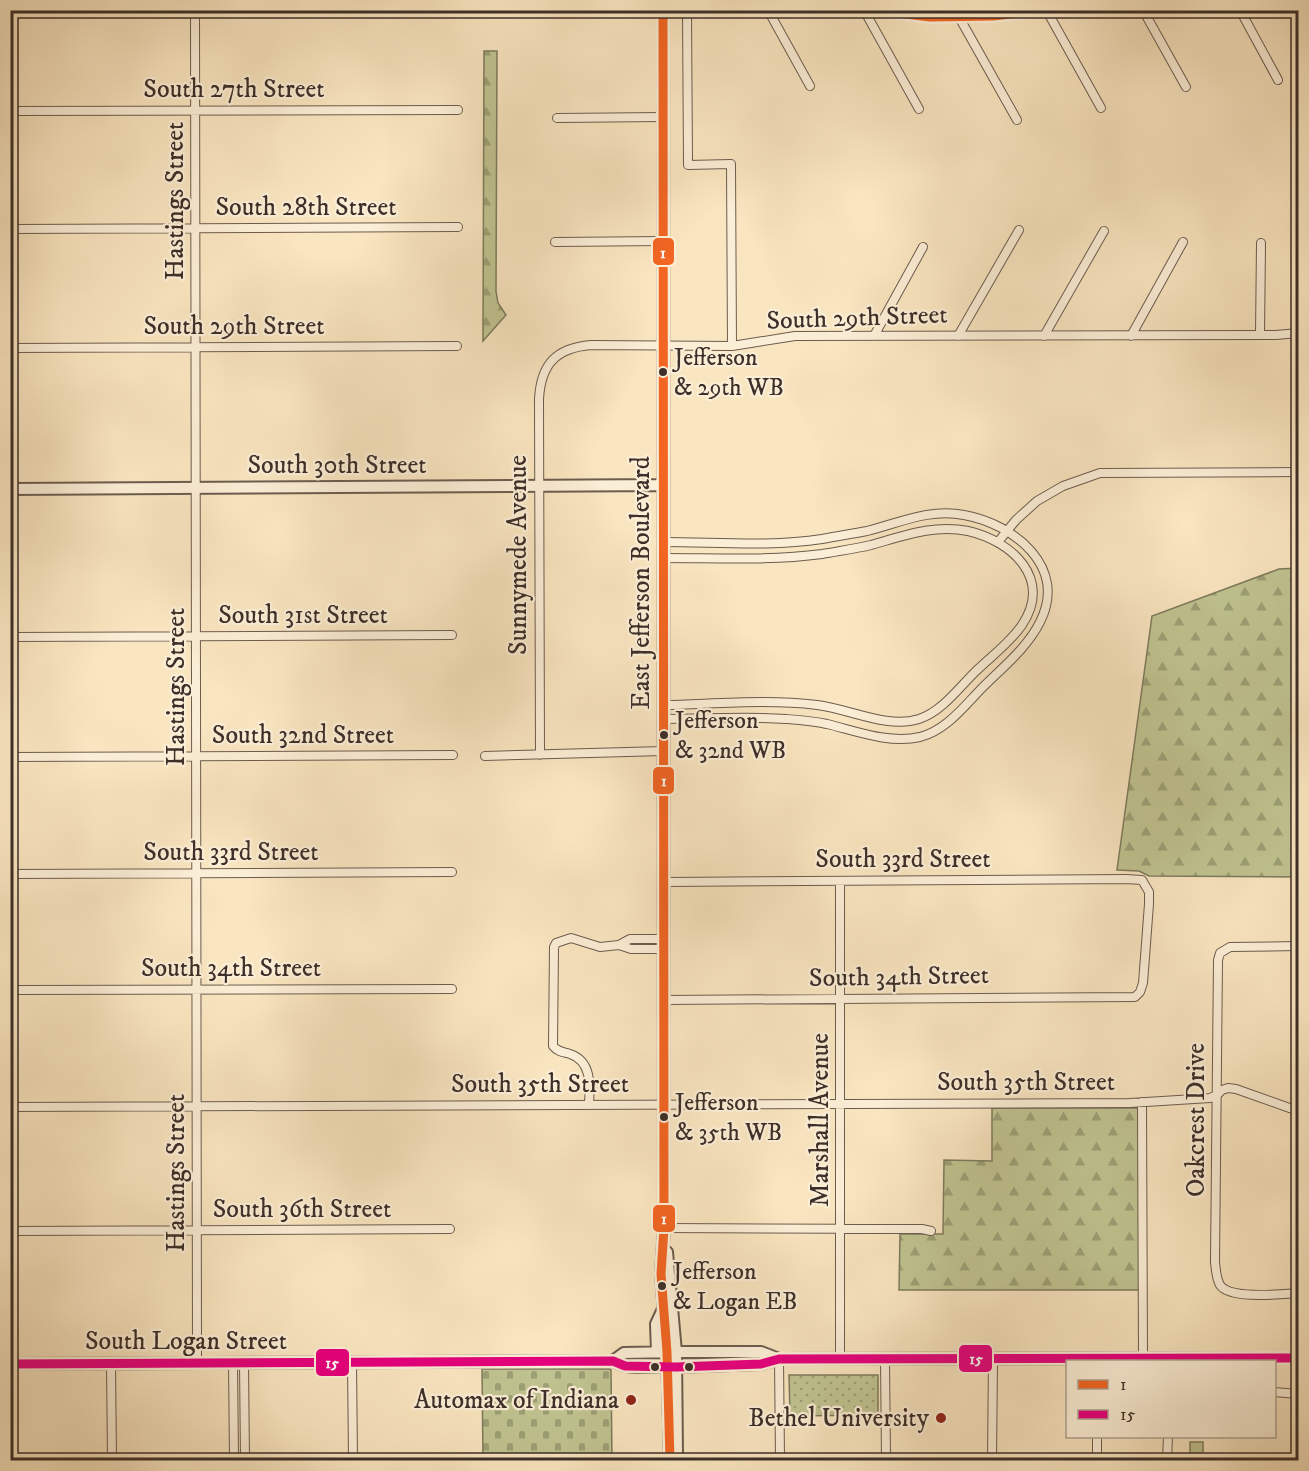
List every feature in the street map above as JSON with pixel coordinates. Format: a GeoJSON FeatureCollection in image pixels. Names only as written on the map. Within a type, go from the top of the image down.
{"type":"FeatureCollection","features":[{"type":"Feature","properties":{"kind":"street","name":"Hastings Street"},"geometry":{"type":"LineString","coordinates":[[195,10],[197,1363]]}},
{"type":"Feature","properties":{"kind":"street","name":"East Jefferson Boulevard"},"geometry":{"type":"LineString","coordinates":[[663,10],[666,1352]]}},
{"type":"Feature","properties":{"kind":"street"},"geometry":{"type":"LineString","coordinates":[[687,10],[688,165],[731,164],[732,346]]}},
{"type":"Feature","properties":{"kind":"street"},"geometry":{"type":"LineString","coordinates":[[768,10],[810,86]]}},
{"type":"Feature","properties":{"kind":"street"},"geometry":{"type":"LineString","coordinates":[[864,10],[919,109]]}},
{"type":"Feature","properties":{"kind":"street"},"geometry":{"type":"LineString","coordinates":[[869,10],[908,16],[959,17],[1054,10]]}},
{"type":"Feature","properties":{"kind":"street"},"geometry":{"type":"LineString","coordinates":[[1143,10],[1186,87]]}},
{"type":"Feature","properties":{"kind":"street"},"geometry":{"type":"LineString","coordinates":[[1240,10],[1278,80]]}},
{"type":"Feature","properties":{"kind":"street"},"geometry":{"type":"LineString","coordinates":[[1047,11],[1101,108]]}},
{"type":"Feature","properties":{"kind":"street"},"geometry":{"type":"LineString","coordinates":[[959,17],[1017,120]]}},
{"type":"Feature","properties":{"kind":"street","name":"South 27th Street"},"geometry":{"type":"LineString","coordinates":[[10,111],[458,110]]}},
{"type":"Feature","properties":{"kind":"street"},"geometry":{"type":"LineString","coordinates":[[557,118],[663,117]]}},
{"type":"Feature","properties":{"kind":"street","name":"South 28th Street"},"geometry":{"type":"LineString","coordinates":[[10,229],[458,227]]}},
{"type":"Feature","properties":{"kind":"street"},"geometry":{"type":"LineString","coordinates":[[958,336],[1019,230]]}},
{"type":"Feature","properties":{"kind":"street"},"geometry":{"type":"LineString","coordinates":[[1044,336],[1104,231]]}},
{"type":"Feature","properties":{"kind":"street"},"geometry":{"type":"LineString","coordinates":[[555,242],[663,241]]}},
{"type":"Feature","properties":{"kind":"street"},"geometry":{"type":"LineString","coordinates":[[1131,336],[1184,243]]}},
{"type":"Feature","properties":{"kind":"street"},"geometry":{"type":"LineString","coordinates":[[1260,335],[1261,243]]}},
{"type":"Feature","properties":{"kind":"street"},"geometry":{"type":"LineString","coordinates":[[874,336],[923,247]]}},
{"type":"Feature","properties":{"kind":"street","name":"South 29th Street"},"geometry":{"type":"LineString","coordinates":[[553,359],[577,346],[732,346],[783,337],[1299,333]]}},
{"type":"Feature","properties":{"kind":"street","name":"South 29th Street"},"geometry":{"type":"LineString","coordinates":[[10,348],[457,346]]}},
{"type":"Feature","properties":{"kind":"street","name":"Sunnymede Avenue"},"geometry":{"type":"LineString","coordinates":[[540,755],[540,385],[543,373],[553,359]]}},
{"type":"Feature","properties":{"kind":"street"},"geometry":{"type":"LineString","coordinates":[[998,542],[1037,501],[1063,486],[1100,473],[1299,472]]}},
{"type":"Feature","properties":{"kind":"street","name":"South 30th Street"},"geometry":{"type":"LineString","coordinates":[[10,489],[663,485]]}},
{"type":"Feature","properties":{"kind":"street"},"geometry":{"type":"LineString","coordinates":[[663,542],[796,542],[866,531],[914,517],[941,513],[966,515],[1007,531],[1031,550],[1039,561],[1047,589],[1043,615],[1029,640],[940,728],[920,737],[892,738],[785,718],[664,719]]}},
{"type":"Feature","properties":{"kind":"street"},"geometry":{"type":"LineString","coordinates":[[663,558],[748,558],[821,554],[931,529],[955,529],[969,531],[998,542],[1020,558],[1026,567],[1033,591],[1030,610],[1021,627],[931,714],[909,722],[891,721],[843,710],[807,705],[664,705]]}},
{"type":"Feature","properties":{"kind":"street","name":"South 31st Street"},"geometry":{"type":"LineString","coordinates":[[10,637],[452,635]]}},
{"type":"Feature","properties":{"kind":"street"},"geometry":{"type":"LineString","coordinates":[[485,756],[664,751]]}},
{"type":"Feature","properties":{"kind":"street","name":"South 32nd Street"},"geometry":{"type":"LineString","coordinates":[[10,757],[453,755]]}},
{"type":"Feature","properties":{"kind":"street","name":"South 33rd Street"},"geometry":{"type":"LineString","coordinates":[[10,874],[452,872]]}},
{"type":"Feature","properties":{"kind":"street","name":"South 33rd Street"},"geometry":{"type":"LineString","coordinates":[[664,882],[1142,880],[1149,892],[1149,904],[1143,982],[1140,992],[1135,997]]}},
{"type":"Feature","properties":{"kind":"street","name":"Marshall Avenue"},"geometry":{"type":"LineString","coordinates":[[840,881],[840,1359]]}},
{"type":"Feature","properties":{"kind":"street"},"geometry":{"type":"LineString","coordinates":[[589,1104],[589,1078],[586,1065],[576,1056],[558,1051],[553,1046],[552,953],[556,943],[571,938],[600,947],[619,945],[630,939],[664,944]]}},
{"type":"Feature","properties":{"kind":"street","name":"Oakcrest Drive"},"geometry":{"type":"LineString","coordinates":[[1299,946],[1230,947],[1220,953],[1217,969],[1216,1269],[1216,1276],[1221,1286],[1227,1291],[1241,1294],[1299,1293]]}},
{"type":"Feature","properties":{"kind":"street","name":"South 34th Street"},"geometry":{"type":"LineString","coordinates":[[10,990],[452,988]]}},
{"type":"Feature","properties":{"kind":"street","name":"South 34th Street"},"geometry":{"type":"LineString","coordinates":[[664,1000],[1135,997]]}},
{"type":"Feature","properties":{"kind":"street","name":"South 35th Street"},"geometry":{"type":"LineString","coordinates":[[10,1107],[1142,1102],[1210,1098],[1228,1088],[1299,1112]]}},
{"type":"Feature","properties":{"kind":"street"},"geometry":{"type":"LineString","coordinates":[[1142,1102],[1143,1359]]}},
{"type":"Feature","properties":{"kind":"street","name":"East Jefferson Boulevard"},"geometry":{"type":"LineString","coordinates":[[664,1228],[661,1274],[663,1309],[666,1352],[672,1367]]}},
{"type":"Feature","properties":{"kind":"street"},"geometry":{"type":"LineString","coordinates":[[664,1228],[922,1228],[931,1231]]}},
{"type":"Feature","properties":{"kind":"street","name":"South 36th Street"},"geometry":{"type":"LineString","coordinates":[[10,1231],[450,1229]]}},
{"type":"Feature","properties":{"kind":"street","name":"South Logan Street"},"geometry":{"type":"LineString","coordinates":[[614,1360],[624,1353],[666,1352],[761,1352],[779,1359]]}},
{"type":"Feature","properties":{"kind":"street"},"geometry":{"type":"LineString","coordinates":[[780,1461],[779,1359],[1299,1359]]}},
{"type":"Feature","properties":{"kind":"street","name":"South Logan Street"},"geometry":{"type":"LineString","coordinates":[[10,1364],[614,1360],[625,1365],[672,1367],[761,1364],[779,1359]]}},
{"type":"Feature","properties":{"kind":"street"},"geometry":{"type":"LineString","coordinates":[[885,1359],[886,1461]]}},
{"type":"Feature","properties":{"kind":"street"},"geometry":{"type":"LineString","coordinates":[[992,1461],[993,1359]]}},
{"type":"Feature","properties":{"kind":"street"},"geometry":{"type":"LineString","coordinates":[[352,1362],[353,1461]]}},
{"type":"Feature","properties":{"kind":"street"},"geometry":{"type":"LineString","coordinates":[[234,1461],[239,1363]]}},
{"type":"Feature","properties":{"kind":"street"},"geometry":{"type":"LineString","coordinates":[[239,1363],[245,1461]]}},
{"type":"Feature","properties":{"kind":"street"},"geometry":{"type":"LineString","coordinates":[[111,1364],[112,1461]]}},
{"type":"Feature","properties":{"kind":"street"},"geometry":{"type":"LineString","coordinates":[[670,1461],[672,1367]]}},
{"type":"Feature","properties":{"kind":"street"},"geometry":{"type":"LineString","coordinates":[[672,1367],[677,1461]]}},
{"type":"Feature","properties":{"kind":"street"},"geometry":{"type":"LineString","coordinates":[[1276,1392],[1299,1394]]}},
{"type":"Feature","properties":{"kind":"street"},"geometry":{"type":"LineString","coordinates":[[1097,1438],[1097,1461]]}},
{"type":"Feature","properties":{"kind":"street"},"geometry":{"type":"LineString","coordinates":[[1167,1461],[1168,1438]]}},
{"type":"Feature","properties":{"kind":"green space"},"geometry":{"type":"Polygon","coordinates":[[[484,51],[497,51],[496,291],[498,303],[506,315],[483,341],[484,51]]]}},
{"type":"Feature","properties":{"kind":"green space"},"geometry":{"type":"Polygon","coordinates":[[[1298,568],[1298,877],[1149,876],[1139,871],[1117,870],[1152,616],[1279,569],[1298,568]]]}},
{"type":"Feature","properties":{"kind":"green space"},"geometry":{"type":"Polygon","coordinates":[[[992,1108],[1140,1108],[1141,1290],[899,1290],[900,1234],[943,1234],[944,1160],[992,1161],[992,1108]]]}},
{"type":"Feature","properties":{"kind":"green space"},"geometry":{"type":"Polygon","coordinates":[[[482,1369],[611,1370],[612,1460],[483,1460],[482,1369]]]}},
{"type":"Feature","properties":{"kind":"green space"},"geometry":{"type":"Polygon","coordinates":[[[789,1375],[878,1375],[878,1415],[790,1416],[789,1375]]]}},
{"type":"Feature","properties":{"kind":"green space"},"geometry":{"type":"Polygon","coordinates":[[[1190,1442],[1203,1442],[1203,1460],[1190,1460],[1190,1442]]]}},
{"type":"Feature","properties":{"kind":"transit line","name":"1"},"geometry":{"type":"LineString","coordinates":[[663,10],[664,1228],[661,1274],[667,1352],[670,1460]]}},
{"type":"Feature","properties":{"kind":"transit line","name":"1"},"geometry":{"type":"LineString","coordinates":[[873,10],[930,17],[993,16],[1049,10]]}},
{"type":"Feature","properties":{"kind":"transit line","name":"15"},"geometry":{"type":"LineString","coordinates":[[10,1364],[613,1361],[625,1366],[676,1367],[761,1364],[779,1359],[1298,1358]]}},
{"type":"Feature","properties":{"kind":"place","name":"Jefferson & 29th WB"},"geometry":{"type":"Point","coordinates":[663,372]}},
{"type":"Feature","properties":{"kind":"place","name":"Jefferson & 32nd WB"},"geometry":{"type":"Point","coordinates":[664,735]}},
{"type":"Feature","properties":{"kind":"place","name":"Jefferson & 35th WB"},"geometry":{"type":"Point","coordinates":[664,1117]}},
{"type":"Feature","properties":{"kind":"place","name":"Jefferson & Logan EB"},"geometry":{"type":"Point","coordinates":[662,1286]}},
{"type":"Feature","properties":{"kind":"place","name":"Automax of Indiana"},"geometry":{"type":"Point","coordinates":[631,1400]}},
{"type":"Feature","properties":{"kind":"place","name":"Bethel University"},"geometry":{"type":"Point","coordinates":[941,1418]}}]}
